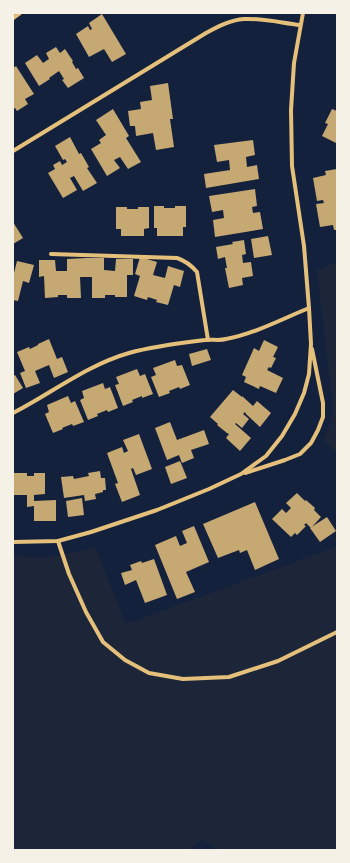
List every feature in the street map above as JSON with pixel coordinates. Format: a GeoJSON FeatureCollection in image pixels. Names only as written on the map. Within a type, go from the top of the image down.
{"type":"FeatureCollection","features":[{"type":"Feature","properties":{"kind":"street"},"geometry":{"type":"LineString","coordinates":[[13,18],[20,13]]}},
{"type":"Feature","properties":{"kind":"street"},"geometry":{"type":"LineString","coordinates":[[241,474],[266,456],[282,436],[295,414],[304,393],[309,374],[311,344],[309,308],[304,246],[292,166],[291,110],[294,63],[303,13]]}},
{"type":"Feature","properties":{"kind":"street"},"geometry":{"type":"LineString","coordinates":[[13,152],[206,33],[223,25],[243,19],[300,25]]}},
{"type":"Feature","properties":{"kind":"street"},"geometry":{"type":"LineString","coordinates":[[51,254],[177,258],[185,261],[197,272],[208,340]]}},
{"type":"Feature","properties":{"kind":"street"},"geometry":{"type":"LineString","coordinates":[[13,413],[102,363],[130,353],[171,344],[208,340],[225,340],[248,333],[309,308]]}},
{"type":"Feature","properties":{"kind":"street"},"geometry":{"type":"LineString","coordinates":[[13,542],[58,541],[91,532],[157,510],[241,474],[300,454],[311,443],[323,417],[323,403],[311,344]]}},
{"type":"Feature","properties":{"kind":"street"},"geometry":{"type":"LineString","coordinates":[[58,541],[72,580],[86,612],[103,642],[125,660],[149,673],[183,679],[229,677],[278,661],[337,632]]}},
{"type":"Feature","properties":{"kind":"shaded area"},"geometry":{"type":"Polygon","coordinates":[[[337,262],[337,452],[323,441],[329,428],[333,409],[317,270],[337,262]]]}},
{"type":"Feature","properties":{"kind":"shaded area"},"geometry":{"type":"Polygon","coordinates":[[[337,546],[337,850],[218,850],[202,840],[190,850],[13,850],[13,556],[41,558],[62,555],[95,547],[126,624],[337,546]]]}},
{"type":"Feature","properties":{"kind":"building"},"geometry":{"type":"Polygon","coordinates":[[[102,14],[126,54],[112,62],[104,49],[89,57],[76,34],[88,26],[90,30],[92,29],[89,23],[102,14]]]}},
{"type":"Feature","properties":{"kind":"building"},"geometry":{"type":"Polygon","coordinates":[[[56,47],[60,53],[65,49],[73,61],[72,62],[76,69],[78,68],[84,78],[68,88],[62,80],[64,79],[59,71],[39,86],[25,63],[37,55],[43,63],[49,59],[46,53],[56,47]]]}},
{"type":"Feature","properties":{"kind":"building"},"geometry":{"type":"Polygon","coordinates":[[[16,66],[34,94],[25,99],[28,104],[17,111],[15,108],[13,109],[13,68],[16,66]]]}},
{"type":"Feature","properties":{"kind":"building"},"geometry":{"type":"Polygon","coordinates":[[[168,83],[173,119],[170,119],[174,147],[156,150],[153,133],[136,136],[135,126],[130,126],[128,111],[141,109],[140,102],[152,100],[150,86],[168,83]]]}},
{"type":"Feature","properties":{"kind":"building"},"geometry":{"type":"Polygon","coordinates":[[[113,109],[129,136],[126,138],[141,162],[128,169],[120,157],[114,160],[120,168],[107,176],[91,149],[101,143],[99,140],[106,135],[96,120],[113,109]]]}},
{"type":"Feature","properties":{"kind":"building"},"geometry":{"type":"Polygon","coordinates":[[[332,109],[337,111],[336,143],[322,136],[328,124],[325,123],[332,109]]]}},
{"type":"Feature","properties":{"kind":"building"},"geometry":{"type":"Polygon","coordinates":[[[70,137],[79,154],[81,153],[89,167],[87,168],[97,183],[83,191],[74,176],[70,178],[77,190],[63,198],[48,173],[55,169],[53,165],[60,161],[62,165],[67,162],[65,159],[63,160],[55,146],[70,137]]]}},
{"type":"Feature","properties":{"kind":"building"},"geometry":{"type":"Polygon","coordinates":[[[253,140],[255,155],[246,157],[247,167],[257,165],[259,179],[206,188],[204,174],[230,170],[229,160],[217,162],[214,145],[253,140]]]}},
{"type":"Feature","properties":{"kind":"building"},"geometry":{"type":"Polygon","coordinates":[[[337,169],[337,230],[334,230],[333,225],[320,227],[316,204],[324,203],[323,200],[317,201],[313,178],[326,175],[325,171],[337,169]]]}},
{"type":"Feature","properties":{"kind":"building"},"geometry":{"type":"Polygon","coordinates":[[[255,189],[257,206],[252,207],[253,213],[260,212],[263,229],[215,237],[213,220],[224,218],[223,210],[212,212],[209,196],[255,189]]]}},
{"type":"Feature","properties":{"kind":"building"},"geometry":{"type":"Polygon","coordinates":[[[154,206],[175,208],[175,206],[186,206],[186,227],[183,227],[183,236],[157,236],[157,228],[154,228],[154,206]]]}},
{"type":"Feature","properties":{"kind":"building"},"geometry":{"type":"Polygon","coordinates":[[[116,207],[138,209],[138,207],[149,207],[149,228],[144,229],[144,236],[121,236],[121,229],[116,229],[116,207]]]}},
{"type":"Feature","properties":{"kind":"building"},"geometry":{"type":"Polygon","coordinates":[[[13,222],[23,238],[13,244],[13,222]]]}},
{"type":"Feature","properties":{"kind":"building"},"geometry":{"type":"Polygon","coordinates":[[[268,236],[272,255],[254,258],[251,239],[268,236]]]}},
{"type":"Feature","properties":{"kind":"building"},"geometry":{"type":"Polygon","coordinates":[[[244,240],[246,254],[242,255],[243,263],[251,262],[253,276],[242,278],[243,285],[229,288],[225,268],[227,268],[225,257],[218,259],[216,247],[233,244],[232,242],[244,240]]]}},
{"type":"Feature","properties":{"kind":"building"},"geometry":{"type":"Polygon","coordinates":[[[140,257],[157,262],[153,275],[165,278],[168,266],[184,271],[180,287],[174,285],[168,305],[156,302],[157,300],[148,297],[147,300],[134,296],[140,276],[135,274],[140,257]]]}},
{"type":"Feature","properties":{"kind":"building"},"geometry":{"type":"Polygon","coordinates":[[[104,258],[104,270],[115,271],[116,259],[133,259],[133,275],[127,275],[127,297],[105,295],[105,298],[92,298],[92,277],[80,277],[81,298],[67,298],[67,295],[58,295],[58,297],[45,298],[44,276],[39,277],[39,260],[55,260],[56,271],[67,271],[67,259],[104,258]]]}},
{"type":"Feature","properties":{"kind":"building"},"geometry":{"type":"Polygon","coordinates":[[[17,261],[34,265],[29,283],[23,281],[18,301],[13,300],[13,273],[17,261]]]}},
{"type":"Feature","properties":{"kind":"building"},"geometry":{"type":"Polygon","coordinates":[[[49,339],[57,359],[62,357],[68,372],[54,378],[49,365],[35,371],[40,383],[26,388],[20,373],[25,371],[17,352],[29,347],[30,349],[49,339]]]}},
{"type":"Feature","properties":{"kind":"building"},"geometry":{"type":"Polygon","coordinates":[[[264,340],[278,347],[273,357],[276,358],[271,368],[269,367],[267,370],[283,378],[276,393],[260,386],[259,389],[244,382],[246,377],[242,375],[254,348],[259,351],[264,340]]]}},
{"type":"Feature","properties":{"kind":"building"},"geometry":{"type":"Polygon","coordinates":[[[207,349],[211,360],[192,366],[189,354],[207,349]]]}},
{"type":"Feature","properties":{"kind":"building"},"geometry":{"type":"Polygon","coordinates":[[[175,360],[177,366],[182,365],[190,385],[180,389],[179,387],[169,391],[170,393],[159,397],[151,377],[156,375],[153,368],[175,360]]]}},
{"type":"Feature","properties":{"kind":"building"},"geometry":{"type":"Polygon","coordinates":[[[137,369],[140,376],[145,374],[153,394],[132,400],[133,402],[123,406],[115,385],[119,384],[116,377],[137,369]]]}},
{"type":"Feature","properties":{"kind":"building"},"geometry":{"type":"Polygon","coordinates":[[[15,375],[23,388],[13,394],[13,376],[15,375]]]}},
{"type":"Feature","properties":{"kind":"building"},"geometry":{"type":"Polygon","coordinates":[[[103,383],[105,389],[110,387],[118,408],[97,414],[98,416],[88,420],[80,400],[84,398],[82,391],[103,383]]]}},
{"type":"Feature","properties":{"kind":"building"},"geometry":{"type":"Polygon","coordinates":[[[233,390],[253,406],[257,401],[271,413],[260,427],[245,412],[243,414],[249,419],[242,428],[236,423],[235,424],[251,438],[240,451],[226,438],[229,434],[217,425],[218,424],[210,417],[233,390]]]}},
{"type":"Feature","properties":{"kind":"building"},"geometry":{"type":"Polygon","coordinates":[[[68,396],[71,403],[75,401],[84,422],[73,426],[72,424],[53,433],[45,414],[49,412],[47,405],[68,396]]]}},
{"type":"Feature","properties":{"kind":"building"},"geometry":{"type":"Polygon","coordinates":[[[170,422],[177,440],[204,430],[209,444],[191,450],[194,458],[182,463],[179,455],[167,460],[155,428],[170,422]]]}},
{"type":"Feature","properties":{"kind":"building"},"geometry":{"type":"Polygon","coordinates":[[[139,434],[152,469],[136,475],[133,468],[131,469],[140,495],[122,502],[115,484],[118,483],[107,453],[122,447],[124,453],[128,451],[123,440],[139,434]]]}},
{"type":"Feature","properties":{"kind":"building"},"geometry":{"type":"Polygon","coordinates":[[[180,461],[187,478],[171,484],[165,467],[180,461]]]}},
{"type":"Feature","properties":{"kind":"building"},"geometry":{"type":"Polygon","coordinates":[[[100,471],[101,478],[105,478],[106,490],[95,494],[96,499],[85,501],[84,495],[64,498],[61,477],[73,476],[74,479],[89,476],[88,473],[100,471]]]}},
{"type":"Feature","properties":{"kind":"building"},"geometry":{"type":"Polygon","coordinates":[[[14,473],[27,473],[27,476],[34,476],[34,473],[45,473],[45,494],[34,495],[34,501],[56,500],[56,521],[34,521],[34,506],[27,507],[27,495],[14,495],[14,473]]]}},
{"type":"Feature","properties":{"kind":"building"},"geometry":{"type":"Polygon","coordinates":[[[297,493],[315,508],[314,510],[321,517],[311,528],[306,523],[304,525],[306,526],[297,535],[295,533],[291,537],[272,519],[282,509],[286,513],[291,508],[286,503],[297,493]]]}},
{"type":"Feature","properties":{"kind":"building"},"geometry":{"type":"Polygon","coordinates":[[[82,498],[84,515],[68,517],[66,501],[82,498]]]}},
{"type":"Feature","properties":{"kind":"building"},"geometry":{"type":"Polygon","coordinates":[[[255,502],[279,559],[255,570],[247,550],[240,553],[239,550],[218,558],[203,524],[255,502]]]}},
{"type":"Feature","properties":{"kind":"building"},"geometry":{"type":"Polygon","coordinates":[[[327,517],[336,531],[320,542],[310,528],[327,517]]]}},
{"type":"Feature","properties":{"kind":"building"},"geometry":{"type":"Polygon","coordinates":[[[194,526],[209,562],[186,572],[195,592],[177,599],[155,545],[176,536],[180,546],[187,543],[182,531],[194,526]]]}},
{"type":"Feature","properties":{"kind":"building"},"geometry":{"type":"Polygon","coordinates":[[[154,559],[167,595],[145,603],[136,580],[125,585],[121,573],[132,570],[130,565],[141,561],[142,563],[154,559]]]}}]}
